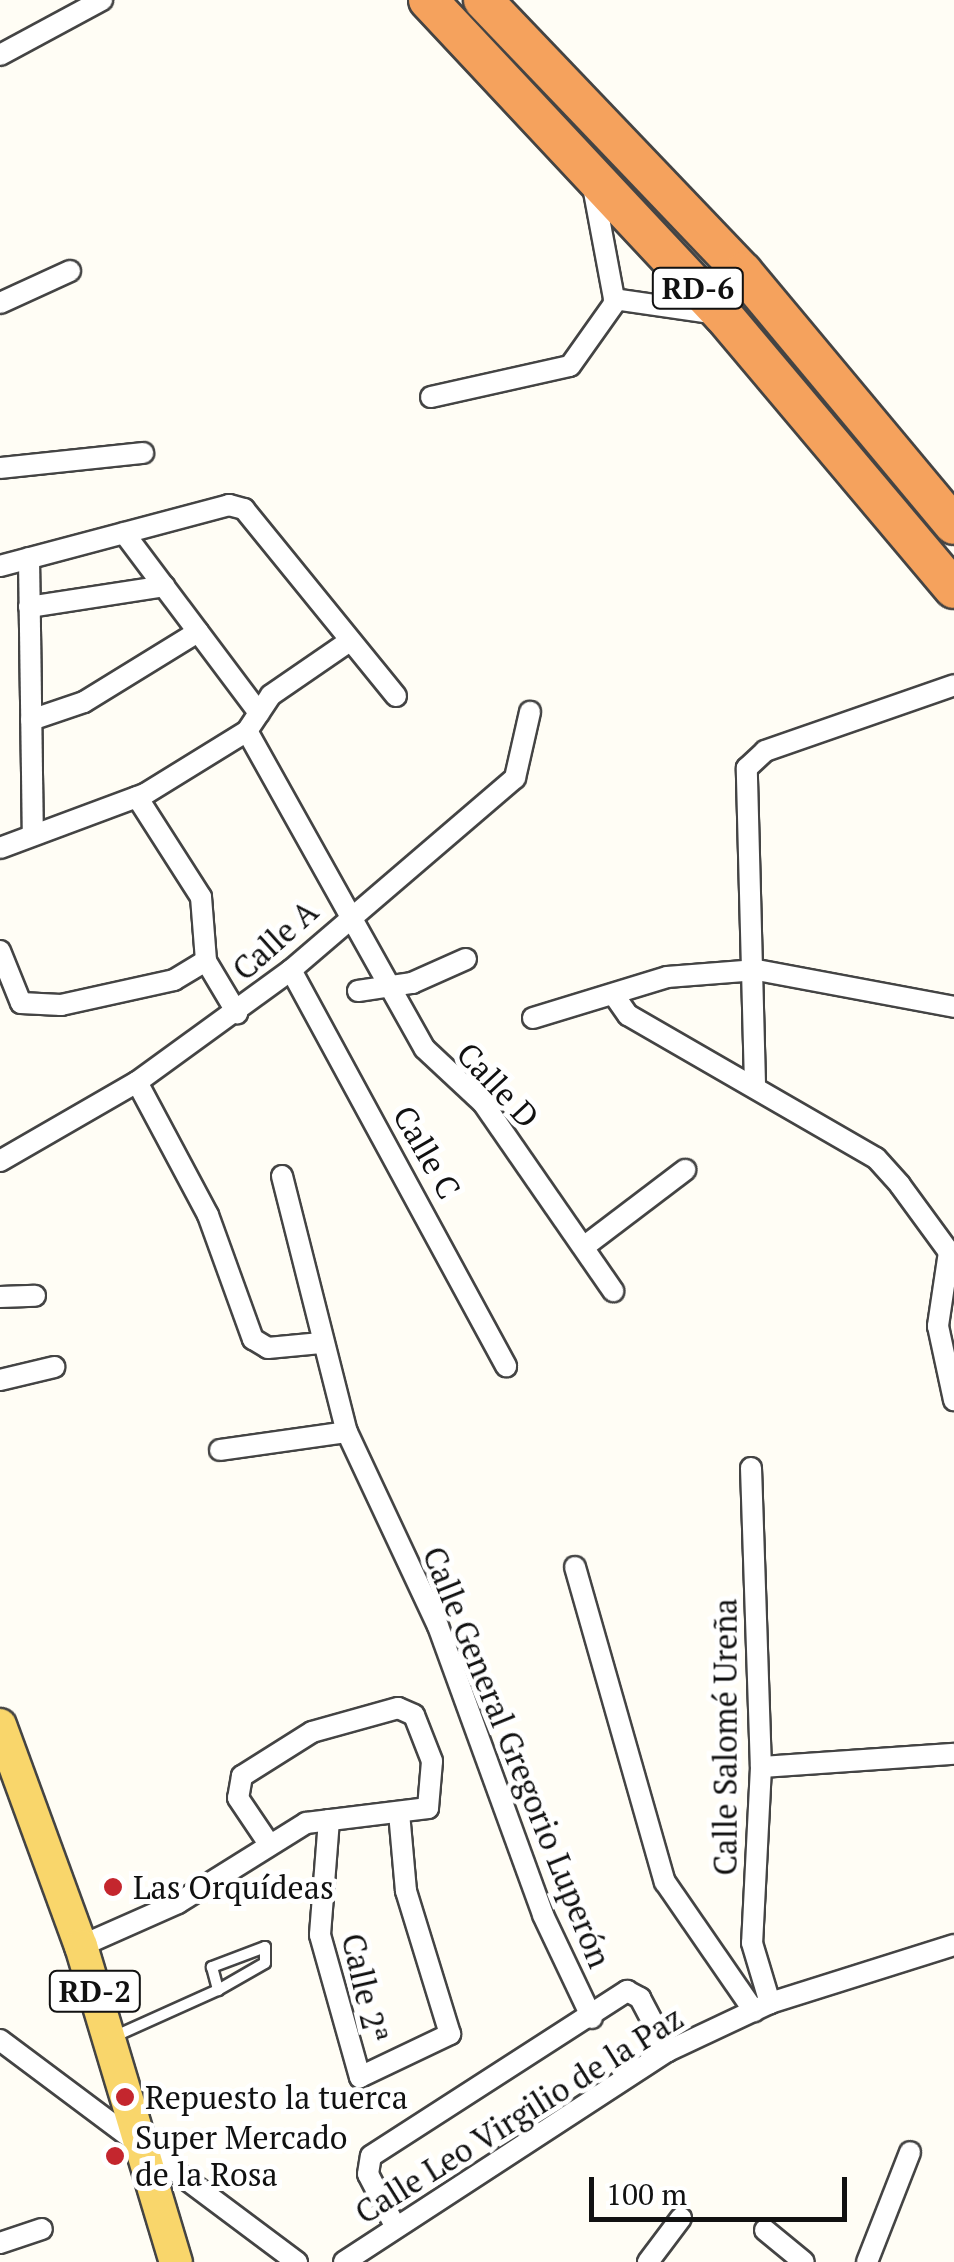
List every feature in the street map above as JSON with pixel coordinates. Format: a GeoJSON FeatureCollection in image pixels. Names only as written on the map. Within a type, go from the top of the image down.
{"type":"FeatureCollection","features":[{"type":"Feature","properties":{"kind":"highway","name":"RD-6"},"geometry":{"type":"LineString","coordinates":[[428,0],[723,315],[954,589]]}},
{"type":"Feature","properties":{"kind":"highway","name":"RD-6"},"geometry":{"type":"LineString","coordinates":[[483,0],[742,272],[954,525]]}},
{"type":"Feature","properties":{"kind":"main road","name":"RD-2"},"geometry":{"type":"LineString","coordinates":[[0,1725],[81,1946],[176,2262]]}},
{"type":"Feature","properties":{"kind":"street"},"geometry":{"type":"LineString","coordinates":[[0,55],[102,0]]}},
{"type":"Feature","properties":{"kind":"street"},"geometry":{"type":"LineString","coordinates":[[431,397],[570,366],[616,302],[591,174]]}},
{"type":"Feature","properties":{"kind":"street"},"geometry":{"type":"LineString","coordinates":[[0,303],[70,271]]}},
{"type":"Feature","properties":{"kind":"street"},"geometry":{"type":"LineString","coordinates":[[616,302],[723,315]]}},
{"type":"Feature","properties":{"kind":"street"},"geometry":{"type":"LineString","coordinates":[[0,468],[143,452]]}},
{"type":"Feature","properties":{"kind":"street"},"geometry":{"type":"LineString","coordinates":[[0,566],[229,505],[256,519],[348,642],[396,696]]}},
{"type":"Feature","properties":{"kind":"street","name":"Calle D"},"geometry":{"type":"LineString","coordinates":[[124,533],[198,632],[253,722],[347,916],[395,983],[432,1060],[483,1104],[613,1291]]}},
{"type":"Feature","properties":{"kind":"street"},"geometry":{"type":"LineString","coordinates":[[28,558],[33,833]]}},
{"type":"Feature","properties":{"kind":"street"},"geometry":{"type":"LineString","coordinates":[[30,608],[164,586]]}},
{"type":"Feature","properties":{"kind":"street"},"geometry":{"type":"LineString","coordinates":[[32,720],[84,702],[198,632]]}},
{"type":"Feature","properties":{"kind":"street"},"geometry":{"type":"LineString","coordinates":[[0,848],[137,797],[253,722],[348,642]]}},
{"type":"Feature","properties":{"kind":"street"},"geometry":{"type":"LineString","coordinates":[[755,1084],[757,970],[746,768],[764,750],[954,685]]}},
{"type":"Feature","properties":{"kind":"street","name":"Calle A"},"geometry":{"type":"LineString","coordinates":[[0,1161],[137,1082],[291,970],[347,916],[516,778],[530,712]]}},
{"type":"Feature","properties":{"kind":"street"},"geometry":{"type":"LineString","coordinates":[[137,797],[201,898],[206,961],[236,1013]]}},
{"type":"Feature","properties":{"kind":"street"},"geometry":{"type":"LineString","coordinates":[[0,950],[22,1003],[61,1005],[174,980],[206,961]]}},
{"type":"Feature","properties":{"kind":"street"},"geometry":{"type":"LineString","coordinates":[[358,991],[395,983],[466,958]]}},
{"type":"Feature","properties":{"kind":"street","name":"Calle C"},"geometry":{"type":"LineString","coordinates":[[291,970],[506,1366]]}},
{"type":"Feature","properties":{"kind":"street"},"geometry":{"type":"LineString","coordinates":[[533,1018],[616,998],[667,978],[757,970],[954,1006]]}},
{"type":"Feature","properties":{"kind":"street"},"geometry":{"type":"LineString","coordinates":[[616,998],[628,1015],[755,1084],[880,1161],[947,1248],[953,1271],[938,1326],[954,1400]]}},
{"type":"Feature","properties":{"kind":"street"},"geometry":{"type":"LineString","coordinates":[[137,1082],[208,1215],[253,1339],[268,1348],[321,1343]]}},
{"type":"Feature","properties":{"kind":"street"},"geometry":{"type":"LineString","coordinates":[[585,1246],[686,1170]]}},
{"type":"Feature","properties":{"kind":"street","name":"Calle General Gregorio Luperón"},"geometry":{"type":"LineString","coordinates":[[282,1176],[321,1343],[347,1432],[438,1626],[543,1915],[592,2018]]}},
{"type":"Feature","properties":{"kind":"street"},"geometry":{"type":"LineString","coordinates":[[0,1297],[35,1296]]}},
{"type":"Feature","properties":{"kind":"street"},"geometry":{"type":"LineString","coordinates":[[0,1380],[54,1367]]}},
{"type":"Feature","properties":{"kind":"street"},"geometry":{"type":"LineString","coordinates":[[220,1450],[347,1432]]}},
{"type":"Feature","properties":{"kind":"street","name":"Calle Salomé Ureña"},"geometry":{"type":"LineString","coordinates":[[751,1468],[761,1767],[752,1943],[762,2007]]}},
{"type":"Feature","properties":{"kind":"street"},"geometry":{"type":"LineString","coordinates":[[575,1567],[665,1882],[762,2007]]}},
{"type":"Feature","properties":{"kind":"street"},"geometry":{"type":"LineString","coordinates":[[81,1946],[178,1903],[269,1844],[329,1820],[428,1808],[436,1792],[414,1715],[398,1708],[312,1732],[242,1776],[238,1798],[269,1844]]}},
{"type":"Feature","properties":{"kind":"street"},"geometry":{"type":"LineString","coordinates":[[761,1767],[954,1754]]}},
{"type":"Feature","properties":{"kind":"street","name":"Calle 2ª"},"geometry":{"type":"LineString","coordinates":[[329,1820],[320,1935],[360,2077],[450,2034],[406,1892],[399,1812]]}},
{"type":"Feature","properties":{"kind":"street","name":"Calle Leo Virgilio de la Paz"},"geometry":{"type":"LineString","coordinates":[[344,2262],[394,2224],[668,2051],[762,2007],[954,1945]]}},
{"type":"Feature","properties":{"kind":"street"},"geometry":{"type":"LineString","coordinates":[[394,2224],[368,2174],[371,2156],[634,1992],[668,2051]]}},
{"type":"Feature","properties":{"kind":"street"},"geometry":{"type":"LineString","coordinates":[[0,2040],[297,2262]]}},
{"type":"Feature","properties":{"kind":"street"},"geometry":{"type":"LineString","coordinates":[[867,2262],[910,2152]]}},
{"type":"Feature","properties":{"kind":"street"},"geometry":{"type":"LineString","coordinates":[[648,2262],[681,2218]]}},
{"type":"Feature","properties":{"kind":"street"},"geometry":{"type":"LineString","coordinates":[[0,2243],[42,2229]]}},
{"type":"Feature","properties":{"kind":"street"},"geometry":{"type":"LineString","coordinates":[[765,2230],[804,2262]]}},
{"type":"Feature","properties":{"kind":"lane"},"geometry":{"type":"LineString","coordinates":[[110,2038],[218,1990],[264,1964],[265,1947],[212,1967],[218,1990]]}},
{"type":"Feature","properties":{"kind":"place","name":"Las Orquídeas"},"geometry":{"type":"Point","coordinates":[113,1887]}},
{"type":"Feature","properties":{"kind":"place","name":"Repuesto la tuerca"},"geometry":{"type":"Point","coordinates":[125,2097]}},
{"type":"Feature","properties":{"kind":"place","name":"Super Mercado de la Rosa"},"geometry":{"type":"Point","coordinates":[115,2156]}}]}
